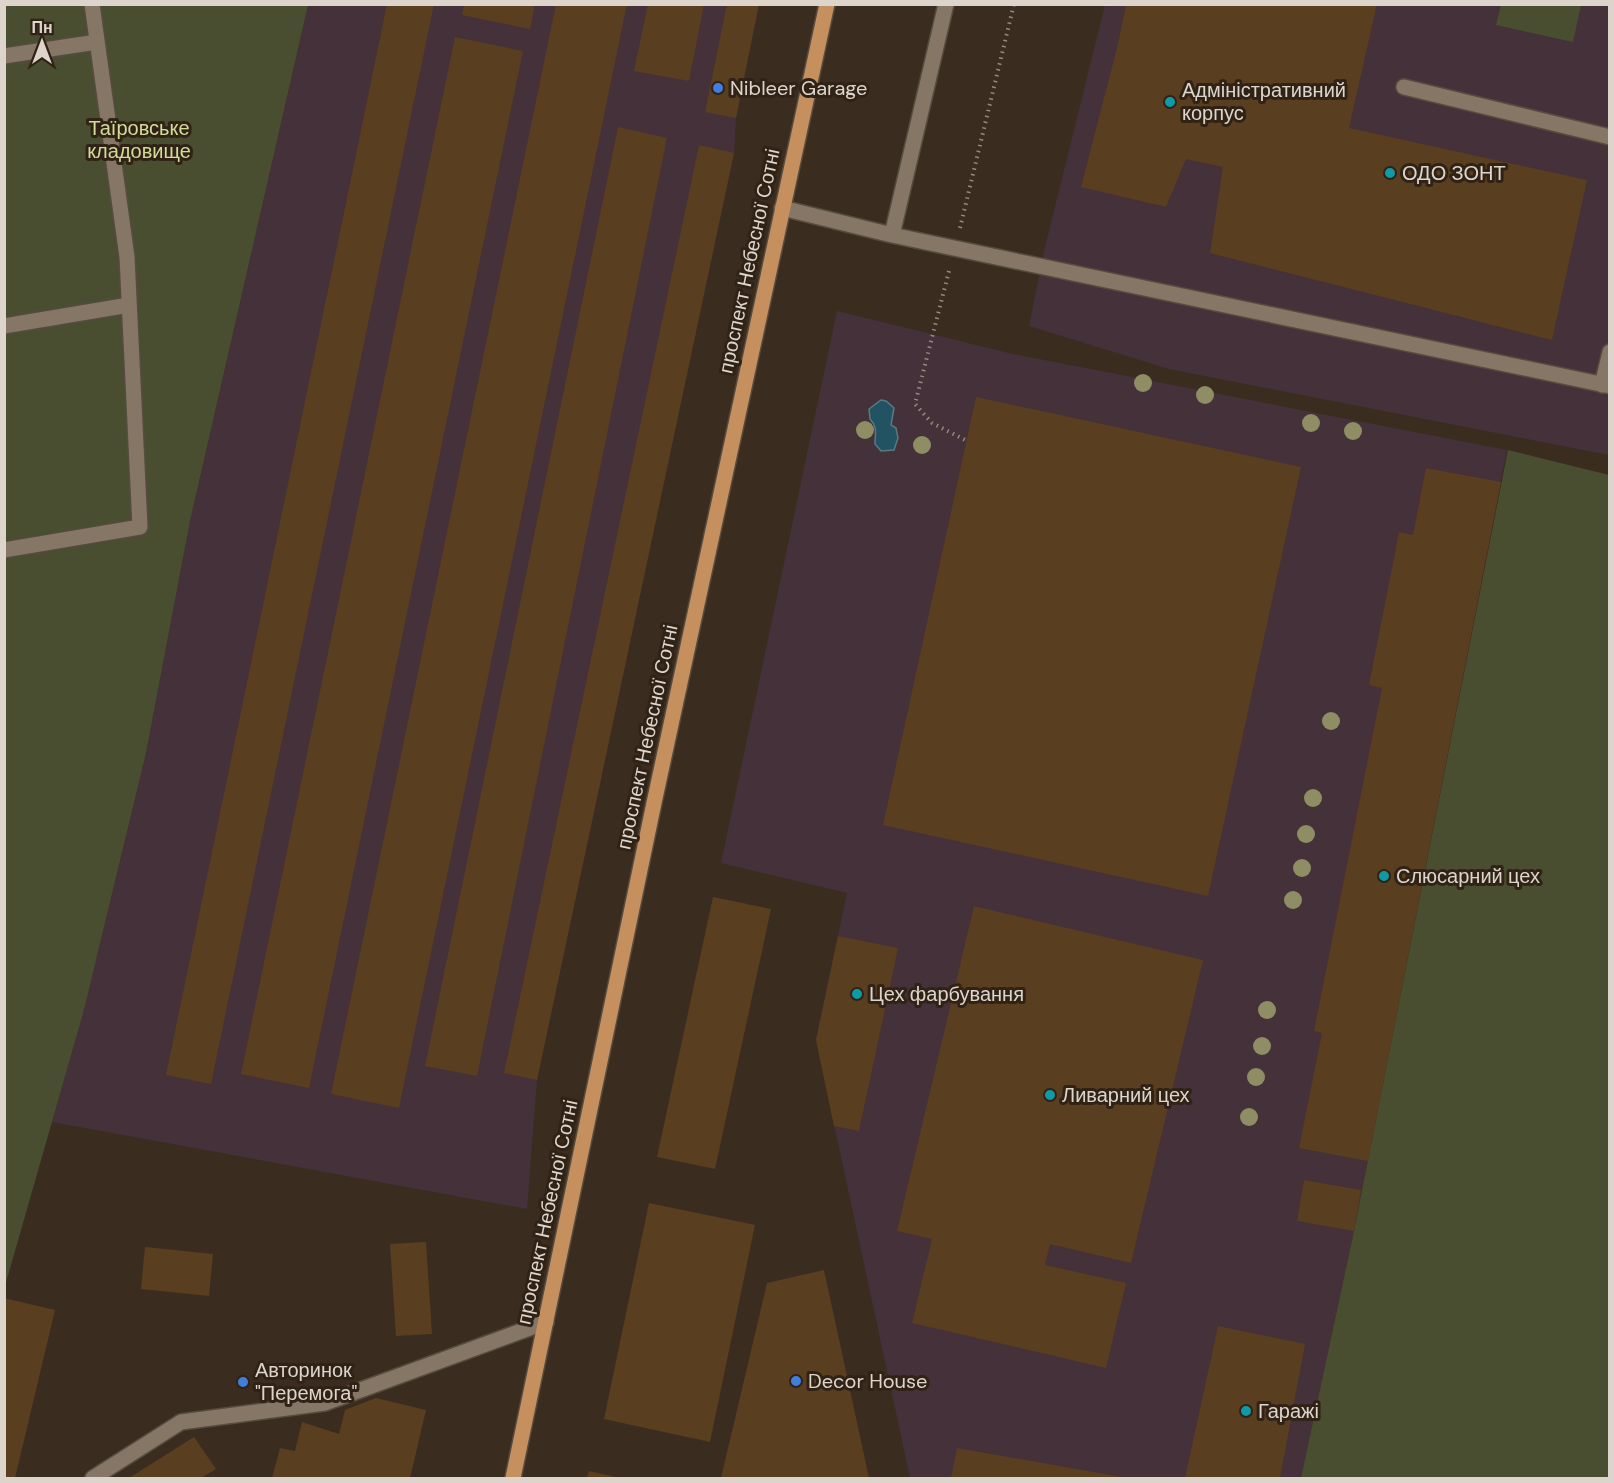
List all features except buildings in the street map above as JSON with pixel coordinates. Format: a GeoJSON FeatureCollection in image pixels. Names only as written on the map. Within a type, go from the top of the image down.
{"type":"FeatureCollection","features":[{"type":"Feature","properties":{"kind":"main road","name":"проспект Небесної Сотні"},"geometry":{"type":"LineString","coordinates":[[513,1479],[654,803],[827,4]]}},
{"type":"Feature","properties":{"kind":"lane"},"geometry":{"type":"LineString","coordinates":[[4,550],[140,527],[127,257],[92,4]]}},
{"type":"Feature","properties":{"kind":"lane"},"geometry":{"type":"LineString","coordinates":[[892,235],[946,4]]}},
{"type":"Feature","properties":{"kind":"lane"},"geometry":{"type":"LineString","coordinates":[[4,57],[97,42]]}},
{"type":"Feature","properties":{"kind":"lane"},"geometry":{"type":"LineString","coordinates":[[1404,87],[1610,137]]}},
{"type":"Feature","properties":{"kind":"lane"},"geometry":{"type":"LineString","coordinates":[[782,208],[892,235],[1606,386],[1610,352]]}},
{"type":"Feature","properties":{"kind":"lane"},"geometry":{"type":"LineString","coordinates":[[4,326],[129,305]]}},
{"type":"Feature","properties":{"kind":"lane"},"geometry":{"type":"LineString","coordinates":[[93,1479],[181,1422],[325,1403],[546,1322]]}},
{"type":"Feature","properties":{"kind":"shaded area"},"geometry":{"type":"Polygon","coordinates":[[[308,5],[759,5],[736,118],[734,153],[537,1080],[527,1209],[52,1122],[84,1010],[146,753],[190,521],[308,5]]]}},
{"type":"Feature","properties":{"kind":"shaded area"},"geometry":{"type":"Polygon","coordinates":[[[1105,5],[1609,5],[1609,455],[1169,369],[1029,326],[1045,247],[1105,5]]]}},
{"type":"Feature","properties":{"kind":"shaded area"},"geometry":{"type":"Polygon","coordinates":[[[837,311],[1013,354],[1507,450],[1354,1231],[1301,1478],[910,1478],[816,1040],[847,893],[721,863],[837,311]]]}},
{"type":"Feature","properties":{"kind":"green space","name":"Таїровське кладовище"},"geometry":{"type":"Polygon","coordinates":[[[5,5],[308,5],[190,521],[146,753],[84,1010],[5,1286],[5,5]]]}},
{"type":"Feature","properties":{"kind":"green space"},"geometry":{"type":"Polygon","coordinates":[[[1501,5],[1581,5],[1573,42],[1496,25],[1501,5]]]}},
{"type":"Feature","properties":{"kind":"green space"},"geometry":{"type":"Polygon","coordinates":[[[1508,450],[1609,475],[1609,1478],[1301,1478],[1354,1231],[1508,450]]]}},
{"type":"Feature","properties":{"kind":"water"},"geometry":{"type":"Polygon","coordinates":[[[881,400],[894,408],[891,425],[896,428],[898,438],[894,450],[881,451],[875,444],[875,428],[870,419],[869,409],[881,400]]]}},
{"type":"Feature","properties":{"kind":"place","name":"Nibleer Garage"},"geometry":{"type":"Point","coordinates":[718,88]}},
{"type":"Feature","properties":{"kind":"place","name":"Адміністративний корпус"},"geometry":{"type":"Point","coordinates":[1170,102]}},
{"type":"Feature","properties":{"kind":"place","name":"ОДО ЗОНТ"},"geometry":{"type":"Point","coordinates":[1390,173]}},
{"type":"Feature","properties":{"kind":"place","name":"Слюсарний цех"},"geometry":{"type":"Point","coordinates":[1384,876]}},
{"type":"Feature","properties":{"kind":"place","name":"Цех фарбування"},"geometry":{"type":"Point","coordinates":[857,994]}},
{"type":"Feature","properties":{"kind":"place","name":"Ливарний цех"},"geometry":{"type":"Point","coordinates":[1050,1095]}},
{"type":"Feature","properties":{"kind":"place","name":"Decor House"},"geometry":{"type":"Point","coordinates":[796,1381]}},
{"type":"Feature","properties":{"kind":"place","name":"Авторинок \"Перемога\""},"geometry":{"type":"Point","coordinates":[243,1382]}},
{"type":"Feature","properties":{"kind":"place","name":"Гаражі"},"geometry":{"type":"Point","coordinates":[1246,1411]}}]}
